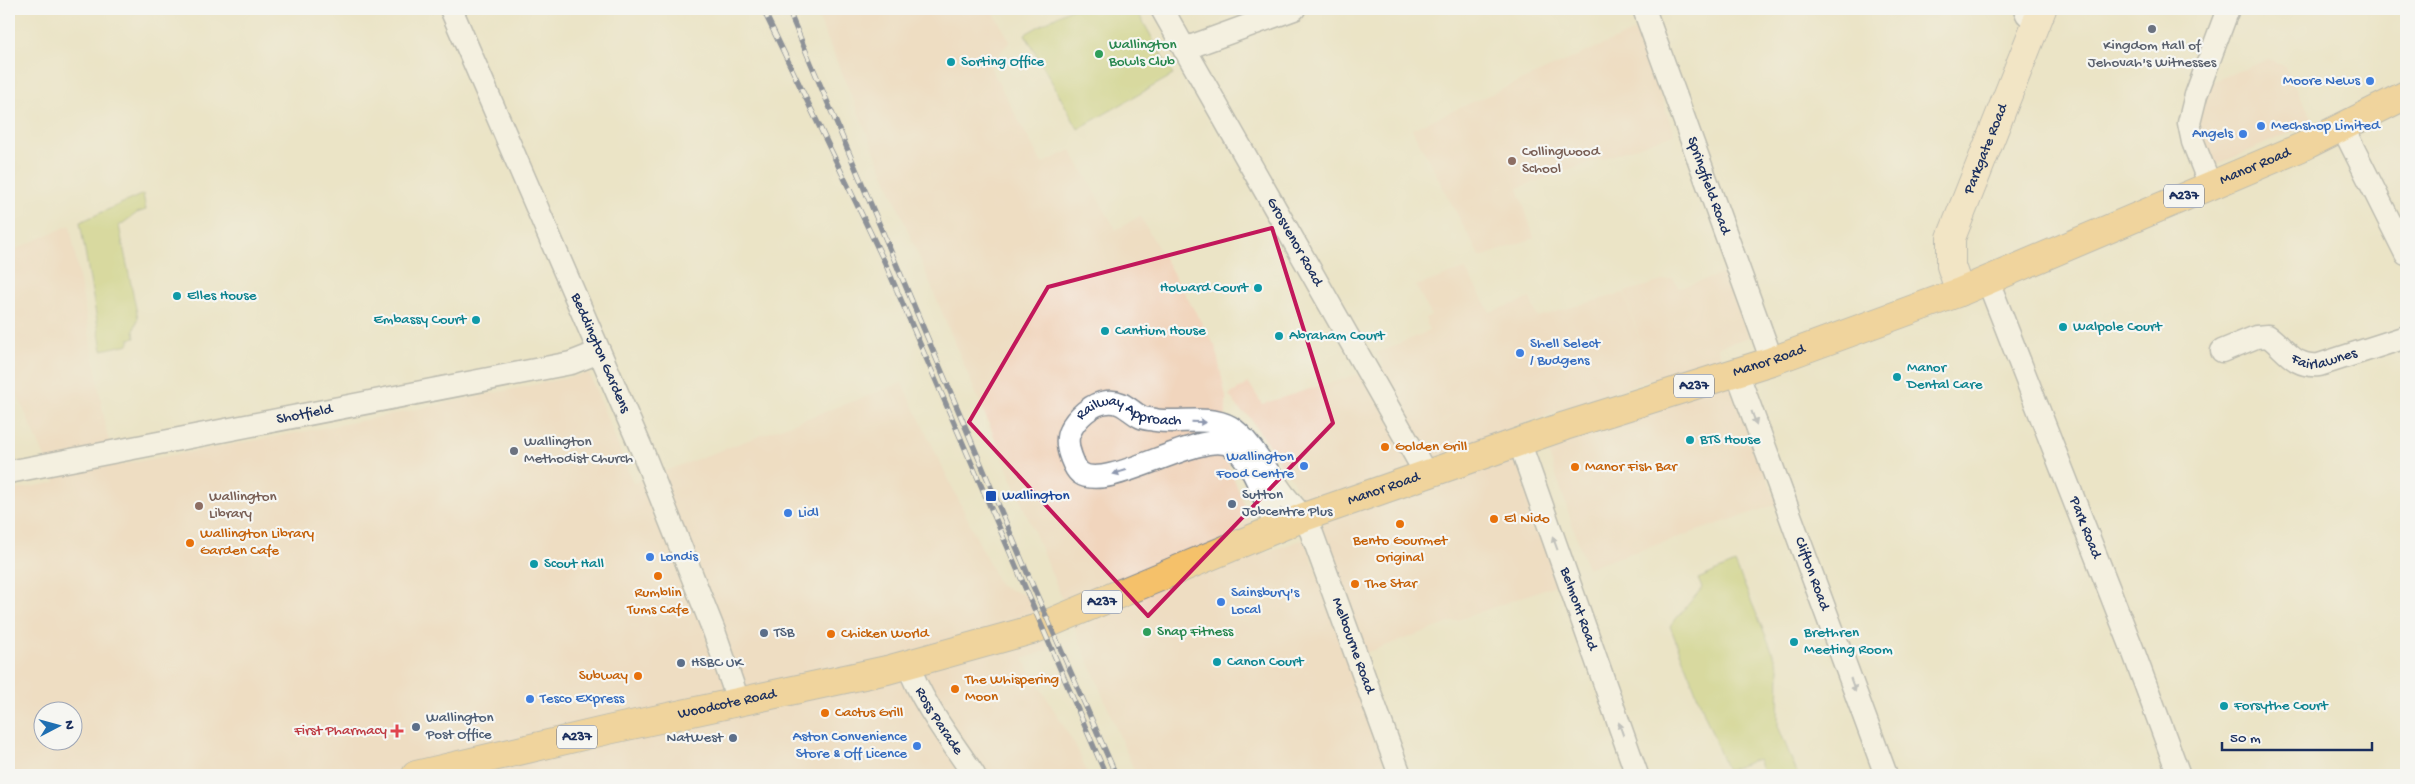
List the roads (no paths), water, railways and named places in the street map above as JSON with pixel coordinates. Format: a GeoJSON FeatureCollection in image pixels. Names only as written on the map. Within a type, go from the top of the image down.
{"type":"FeatureCollection","features":[{"type":"Feature","properties":{"kind":"main road","name":"Manor Road"},"geometry":{"type":"LineString","coordinates":[[1036,629],[1304,517],[1520,441],[1772,361],[1960,292],[2343,128],[2406,95]]}},
{"type":"Feature","properties":{"kind":"main road","name":"Woodcote Road"},"geometry":{"type":"LineString","coordinates":[[420,775],[608,730],[740,703],[908,664],[1036,629]]}},
{"type":"Feature","properties":{"kind":"street","name":"Beddington Gardens"},"geometry":{"type":"LineString","coordinates":[[451,9],[642,450],[714,631],[740,703]]}},
{"type":"Feature","properties":{"kind":"street","name":"Grosvenor Road"},"geometry":{"type":"LineString","coordinates":[[1162,9],[1426,474]]}},
{"type":"Feature","properties":{"kind":"street"},"geometry":{"type":"LineString","coordinates":[[1184,49],[1294,9]]}},
{"type":"Feature","properties":{"kind":"street","name":"Springfield Road"},"geometry":{"type":"LineString","coordinates":[[1644,9],[1772,361]]}},
{"type":"Feature","properties":{"kind":"street"},"geometry":{"type":"LineString","coordinates":[[2210,185],[2192,142],[2190,123],[2196,95],[2228,9]]}},
{"type":"Feature","properties":{"kind":"street","name":"Parkgate Road"},"geometry":{"type":"LineString","coordinates":[[1960,292],[1951,266],[1951,238],[2034,13]]}},
{"type":"Feature","properties":{"kind":"street"},"geometry":{"type":"LineString","coordinates":[[2343,128],[2406,254]]}},
{"type":"Feature","properties":{"kind":"street","name":"Park Road"},"geometry":{"type":"LineString","coordinates":[[1988,281],[2152,699],[2179,775]]}},
{"type":"Feature","properties":{"kind":"street","name":"Fairlawnes"},"geometry":{"type":"LineString","coordinates":[[2222,351],[2256,337],[2268,336],[2290,357],[2307,366],[2319,365],[2406,337]]}},
{"type":"Feature","properties":{"kind":"street","name":"Shotfield"},"geometry":{"type":"LineString","coordinates":[[9,472],[571,364],[599,352]]}},
{"type":"Feature","properties":{"kind":"street","name":"Clifton Road"},"geometry":{"type":"LineString","coordinates":[[1737,372],[1886,775]]}},
{"type":"Feature","properties":{"kind":"street","name":"Railway Approach"},"geometry":{"type":"LineString","coordinates":[[1276,529],[1253,472],[1235,449],[1225,443],[1198,447],[1118,473],[1095,478],[1085,476],[1076,468],[1067,441],[1069,432],[1090,409],[1108,401],[1127,406],[1141,417],[1158,420],[1220,423],[1231,428],[1250,447],[1284,495],[1304,517]]}},
{"type":"Feature","properties":{"kind":"street","name":"Belmont Road"},"geometry":{"type":"LineString","coordinates":[[1520,441],[1637,775]]}},
{"type":"Feature","properties":{"kind":"street","name":"Melbourne Road"},"geometry":{"type":"LineString","coordinates":[[1304,517],[1318,545],[1400,775]]}},
{"type":"Feature","properties":{"kind":"street","name":"Ross Parade"},"geometry":{"type":"LineString","coordinates":[[908,664],[940,724],[974,775]]}},
{"type":"Feature","properties":{"kind":"railway"},"geometry":{"type":"LineString","coordinates":[[763,9],[886,265],[1106,775]]}},
{"type":"Feature","properties":{"kind":"railway"},"geometry":{"type":"LineString","coordinates":[[788,9],[1029,577],[1116,775]]}},
{"type":"Feature","properties":{"kind":"place","name":"Kingdom Hall of Jehovah's Witnesses"},"geometry":{"type":"Point","coordinates":[2152,29]}},
{"type":"Feature","properties":{"kind":"place","name":"Wallington Bowls Club"},"geometry":{"type":"Point","coordinates":[1099,54]}},
{"type":"Feature","properties":{"kind":"place","name":"Sorting Office"},"geometry":{"type":"Point","coordinates":[951,62]}},
{"type":"Feature","properties":{"kind":"place","name":"Moore News"},"geometry":{"type":"Point","coordinates":[2370,81]}},
{"type":"Feature","properties":{"kind":"place","name":"Mechshop Limited"},"geometry":{"type":"Point","coordinates":[2261,126]}},
{"type":"Feature","properties":{"kind":"place","name":"Angels"},"geometry":{"type":"Point","coordinates":[2243,134]}},
{"type":"Feature","properties":{"kind":"place","name":"Collingwood School"},"geometry":{"type":"Point","coordinates":[1512,161]}},
{"type":"Feature","properties":{"kind":"place","name":"Howard Court"},"geometry":{"type":"Point","coordinates":[1258,288]}},
{"type":"Feature","properties":{"kind":"place","name":"Elles House"},"geometry":{"type":"Point","coordinates":[177,296]}},
{"type":"Feature","properties":{"kind":"place","name":"Embassy Court"},"geometry":{"type":"Point","coordinates":[476,320]}},
{"type":"Feature","properties":{"kind":"place","name":"Walpole Court"},"geometry":{"type":"Point","coordinates":[2063,327]}},
{"type":"Feature","properties":{"kind":"place","name":"Cantium House"},"geometry":{"type":"Point","coordinates":[1105,331]}},
{"type":"Feature","properties":{"kind":"place","name":"Abraham Court"},"geometry":{"type":"Point","coordinates":[1279,336]}},
{"type":"Feature","properties":{"kind":"place","name":"Shell Select / Budgens"},"geometry":{"type":"Point","coordinates":[1520,353]}},
{"type":"Feature","properties":{"kind":"place","name":"Manor Dental Care"},"geometry":{"type":"Point","coordinates":[1897,377]}},
{"type":"Feature","properties":{"kind":"place","name":"BTS House"},"geometry":{"type":"Point","coordinates":[1690,440]}},
{"type":"Feature","properties":{"kind":"place","name":"Golden Grill"},"geometry":{"type":"Point","coordinates":[1385,447]}},
{"type":"Feature","properties":{"kind":"place","name":"Wallington Methodist Church"},"geometry":{"type":"Point","coordinates":[514,451]}},
{"type":"Feature","properties":{"kind":"place","name":"Wallington Food Centre"},"geometry":{"type":"Point","coordinates":[1304,466]}},
{"type":"Feature","properties":{"kind":"place","name":"Manor Fish Bar"},"geometry":{"type":"Point","coordinates":[1575,467]}},
{"type":"Feature","properties":{"kind":"place","name":"Wallington"},"geometry":{"type":"Point","coordinates":[991,496]}},
{"type":"Feature","properties":{"kind":"place","name":"Sutton Jobcentre Plus"},"geometry":{"type":"Point","coordinates":[1232,504]}},
{"type":"Feature","properties":{"kind":"place","name":"Wallington Library"},"geometry":{"type":"Point","coordinates":[199,506]}},
{"type":"Feature","properties":{"kind":"place","name":"Lidl"},"geometry":{"type":"Point","coordinates":[788,513]}},
{"type":"Feature","properties":{"kind":"place","name":"El Nido"},"geometry":{"type":"Point","coordinates":[1494,519]}},
{"type":"Feature","properties":{"kind":"place","name":"Bento Gourmet Original"},"geometry":{"type":"Point","coordinates":[1400,524]}},
{"type":"Feature","properties":{"kind":"place","name":"Wallington Library Garden Cafe"},"geometry":{"type":"Point","coordinates":[190,543]}},
{"type":"Feature","properties":{"kind":"place","name":"Londis"},"geometry":{"type":"Point","coordinates":[650,557]}},
{"type":"Feature","properties":{"kind":"place","name":"Scout Hall"},"geometry":{"type":"Point","coordinates":[534,564]}},
{"type":"Feature","properties":{"kind":"place","name":"Rumblin Tums Cafe"},"geometry":{"type":"Point","coordinates":[658,576]}},
{"type":"Feature","properties":{"kind":"place","name":"The Star"},"geometry":{"type":"Point","coordinates":[1355,584]}},
{"type":"Feature","properties":{"kind":"place","name":"Sainsbury's Local"},"geometry":{"type":"Point","coordinates":[1221,602]}},
{"type":"Feature","properties":{"kind":"place","name":"Snap Fitness"},"geometry":{"type":"Point","coordinates":[1147,632]}},
{"type":"Feature","properties":{"kind":"place","name":"TSB"},"geometry":{"type":"Point","coordinates":[764,633]}},
{"type":"Feature","properties":{"kind":"place","name":"Chicken World"},"geometry":{"type":"Point","coordinates":[831,634]}},
{"type":"Feature","properties":{"kind":"place","name":"Brethren Meeting Room"},"geometry":{"type":"Point","coordinates":[1794,642]}},
{"type":"Feature","properties":{"kind":"place","name":"Canon Court"},"geometry":{"type":"Point","coordinates":[1217,662]}},
{"type":"Feature","properties":{"kind":"place","name":"HSBC UK"},"geometry":{"type":"Point","coordinates":[681,663]}},
{"type":"Feature","properties":{"kind":"place","name":"Subway"},"geometry":{"type":"Point","coordinates":[638,676]}},
{"type":"Feature","properties":{"kind":"place","name":"The Whispering Moon"},"geometry":{"type":"Point","coordinates":[955,689]}},
{"type":"Feature","properties":{"kind":"place","name":"Tesco Express"},"geometry":{"type":"Point","coordinates":[530,699]}},
{"type":"Feature","properties":{"kind":"place","name":"Forsythe Court"},"geometry":{"type":"Point","coordinates":[2224,706]}},
{"type":"Feature","properties":{"kind":"place","name":"Cactus Grill"},"geometry":{"type":"Point","coordinates":[825,713]}},
{"type":"Feature","properties":{"kind":"place","name":"Wallington Post Office"},"geometry":{"type":"Point","coordinates":[416,727]}},
{"type":"Feature","properties":{"kind":"place","name":"First Pharmacy"},"geometry":{"type":"Point","coordinates":[397,731]}},
{"type":"Feature","properties":{"kind":"place","name":"NatWest"},"geometry":{"type":"Point","coordinates":[733,738]}},
{"type":"Feature","properties":{"kind":"place","name":"Aston Convenience Store & Off Licence"},"geometry":{"type":"Point","coordinates":[917,746]}}]}
